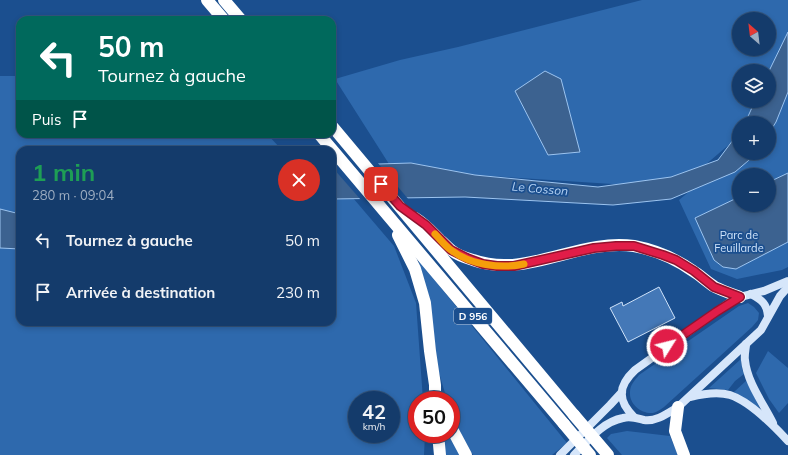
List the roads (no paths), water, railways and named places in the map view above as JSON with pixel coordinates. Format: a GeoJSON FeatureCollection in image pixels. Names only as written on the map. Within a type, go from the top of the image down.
{"type":"FeatureCollection","features":[{"type":"Feature","properties":{"kind":"highway"},"geometry":{"type":"LineString","coordinates":[[207,0],[221,16]]}},
{"type":"Feature","properties":{"kind":"highway"},"geometry":{"type":"LineString","coordinates":[[224,0],[238,16]]}},
{"type":"Feature","properties":{"kind":"highway","name":"D 956"},"geometry":{"type":"LineString","coordinates":[[336,131],[608,455]]}},
{"type":"Feature","properties":{"kind":"highway","name":"D 956"},"geometry":{"type":"LineString","coordinates":[[322,138],[329,146]]}},
{"type":"Feature","properties":{"kind":"highway","name":"D 956"},"geometry":{"type":"LineString","coordinates":[[336,154],[590,455]]}},
{"type":"Feature","properties":{"kind":"highway","name":"D 956"},"geometry":{"type":"LineString","coordinates":[[400,206],[426,225],[451,250],[483,264],[514,266],[594,248],[634,246],[676,260],[694,271],[714,287],[746,296]]}},
{"type":"Feature","properties":{"kind":"highway","name":"D 956"},"geometry":{"type":"LineString","coordinates":[[382,208],[402,243],[421,286],[425,303],[435,391]]}},
{"type":"Feature","properties":{"kind":"highway","name":"D 956"},"geometry":{"type":"LineString","coordinates":[[435,385],[437,391]]}},
{"type":"Feature","properties":{"kind":"highway"},"geometry":{"type":"LineString","coordinates":[[678,407],[675,431],[684,455]]}},
{"type":"Feature","properties":{"kind":"highway"},"geometry":{"type":"LineString","coordinates":[[439,443],[440,455]]}},
{"type":"Feature","properties":{"kind":"highway"},"geometry":{"type":"LineString","coordinates":[[460,443],[466,455]]}},
{"type":"Feature","properties":{"kind":"main road"},"geometry":{"type":"LineString","coordinates":[[788,281],[764,291],[746,296],[700,323],[635,370],[627,377],[623,385],[622,399],[627,410],[634,416],[645,420],[665,416],[678,407],[761,330],[780,296],[788,287]]}},
{"type":"Feature","properties":{"kind":"main road"},"geometry":{"type":"LineString","coordinates":[[746,296],[762,301],[767,308],[768,316]]}},
{"type":"Feature","properties":{"kind":"main road"},"geometry":{"type":"LineString","coordinates":[[746,344],[745,358],[747,370],[774,426]]}},
{"type":"Feature","properties":{"kind":"main road"},"geometry":{"type":"LineString","coordinates":[[560,455],[622,392]]}},
{"type":"Feature","properties":{"kind":"main road"},"geometry":{"type":"LineString","coordinates":[[689,397],[708,394],[729,395],[749,406],[774,426],[788,441]]}},
{"type":"Feature","properties":{"kind":"main road"},"geometry":{"type":"LineString","coordinates":[[574,455],[604,425],[624,417],[634,416]]}},
{"type":"Feature","properties":{"kind":"water"},"geometry":{"type":"Polygon","coordinates":[[[788,32],[788,92],[776,122],[776,116],[748,116],[752,108],[776,108],[776,64],[772,64],[788,32]]]}},
{"type":"Feature","properties":{"kind":"water"},"geometry":{"type":"Polygon","coordinates":[[[545,71],[561,79],[580,152],[548,155],[515,91],[545,71]]]}},
{"type":"Feature","properties":{"kind":"water","name":"Le Cosson"},"geometry":{"type":"Polygon","coordinates":[[[732,141],[732,160],[749,160],[740,168],[732,168],[732,173],[671,199],[613,205],[465,197],[336,199],[336,170],[378,164],[411,163],[475,175],[598,187],[671,177],[718,160],[732,141]]]}},
{"type":"Feature","properties":{"kind":"water"},"geometry":{"type":"Polygon","coordinates":[[[788,173],[788,242],[736,269],[723,267],[714,260],[695,218],[732,200],[732,212],[776,212],[776,179],[788,173]]]}},
{"type":"Feature","properties":{"kind":"water"},"geometry":{"type":"Polygon","coordinates":[[[0,209],[16,213],[16,249],[0,248],[0,209]]]}},
{"type":"Feature","properties":{"kind":"park label","name":"Parc de Feuillarde"},"geometry":{"type":"Point","coordinates":[739,241]}}]}
